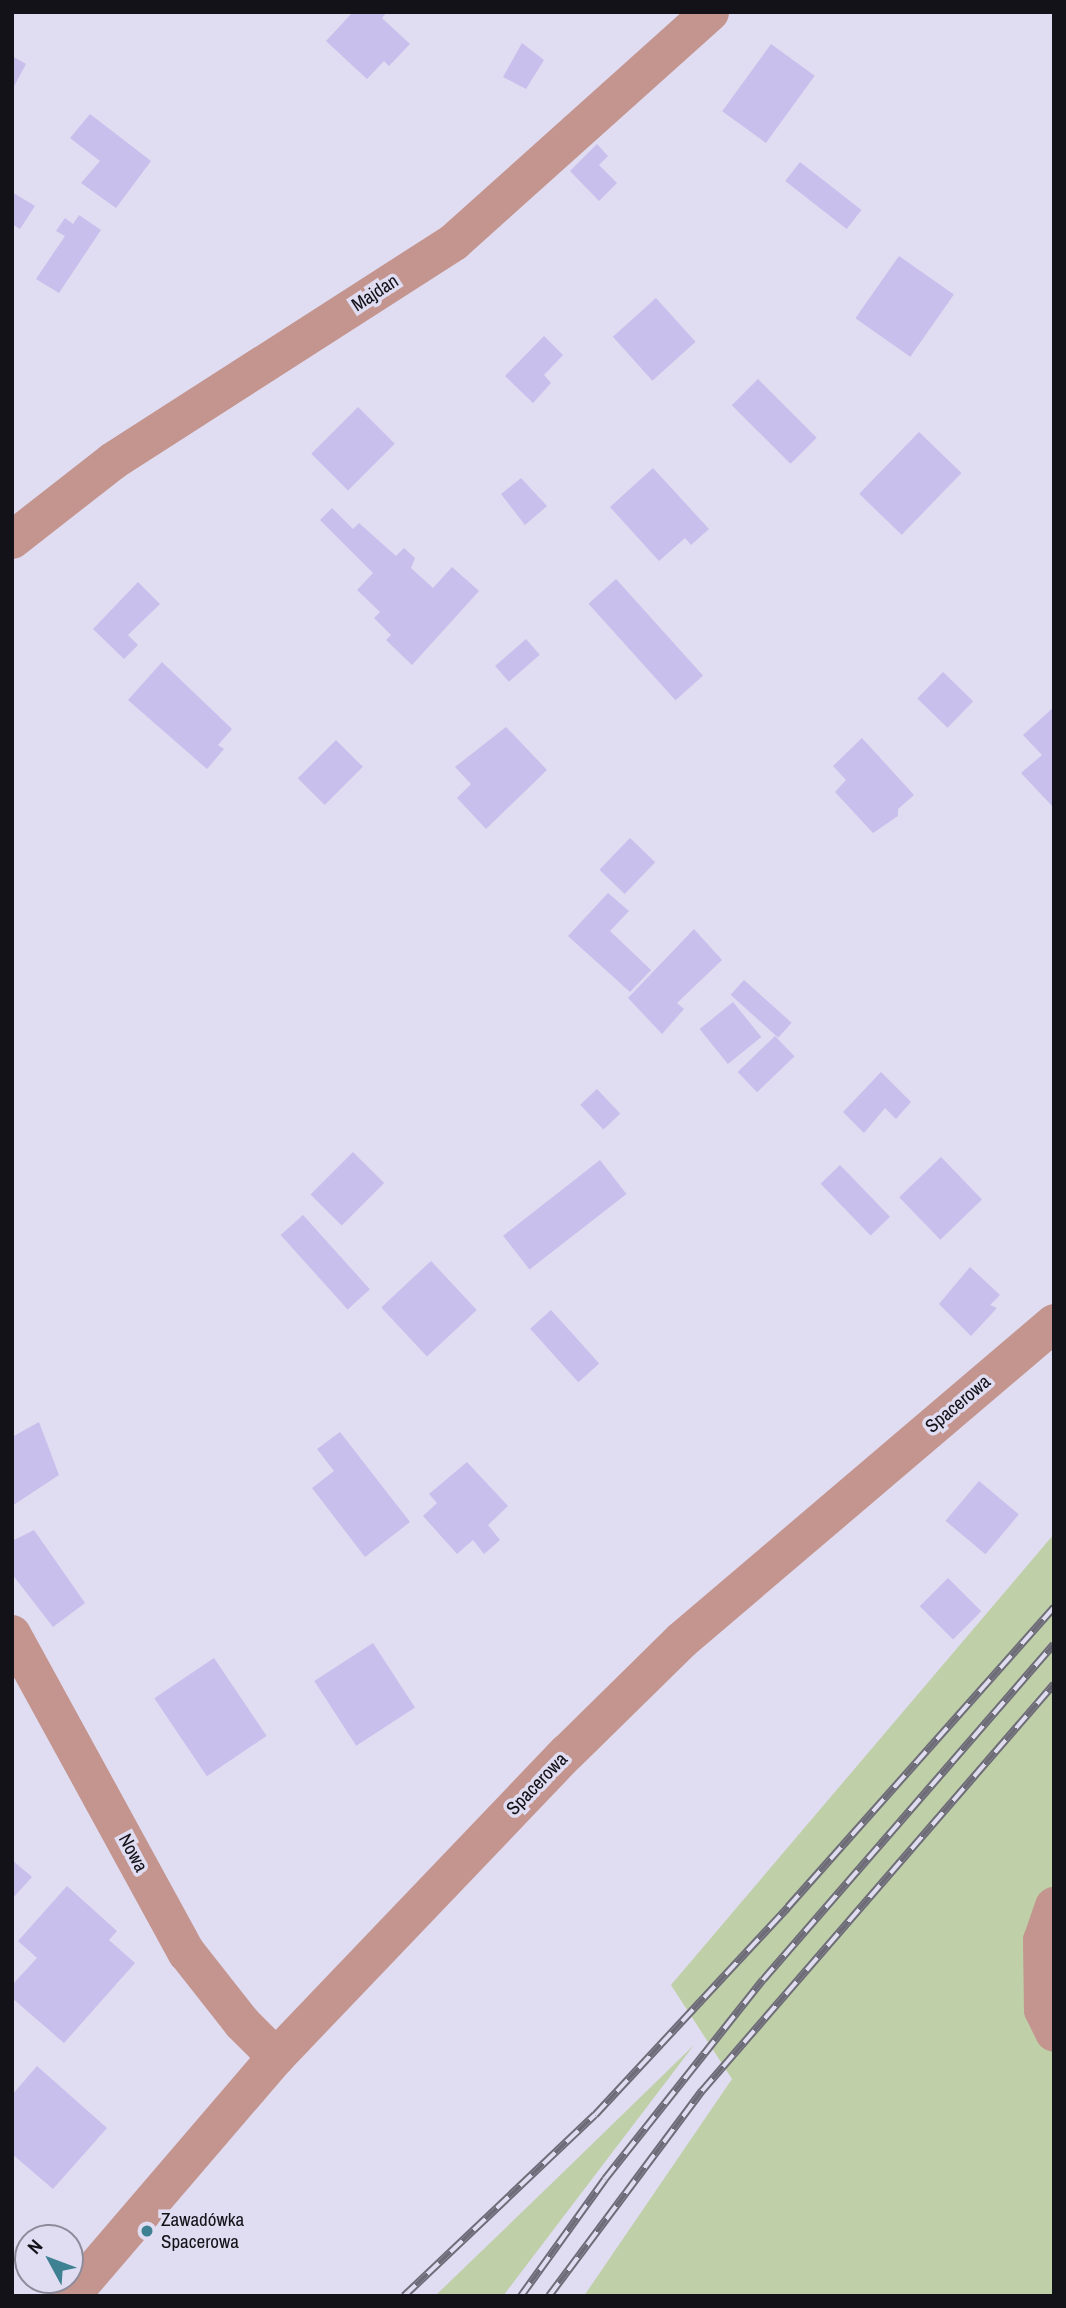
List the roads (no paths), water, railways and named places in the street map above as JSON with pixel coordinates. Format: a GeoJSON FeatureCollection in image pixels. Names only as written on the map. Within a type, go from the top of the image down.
{"type":"FeatureCollection","features":[{"type":"Feature","properties":{"kind":"street","name":"Majdan"},"geometry":{"type":"LineString","coordinates":[[12,540],[113,461],[454,242],[710,12]]}},
{"type":"Feature","properties":{"kind":"street","name":"Spacerowa"},"geometry":{"type":"LineString","coordinates":[[71,2296],[276,2057],[567,1753],[682,1640],[1054,1323]]}},
{"type":"Feature","properties":{"kind":"street","name":"Nowa"},"geometry":{"type":"LineString","coordinates":[[12,1634],[187,1953],[243,2024],[276,2057]]}},
{"type":"Feature","properties":{"kind":"street"},"geometry":{"type":"LineString","coordinates":[[1054,1906],[1042,1940],[1043,2010],[1054,2033]]}},
{"type":"Feature","properties":{"kind":"railway"},"geometry":{"type":"LineString","coordinates":[[404,2296],[595,2115],[788,1907],[1054,1607]]}},
{"type":"Feature","properties":{"kind":"railway"},"geometry":{"type":"LineString","coordinates":[[521,2296],[605,2179],[763,1980],[1054,1644]]}},
{"type":"Feature","properties":{"kind":"railway"},"geometry":{"type":"LineString","coordinates":[[549,2296],[702,2091],[1054,1684]]}},
{"type":"Feature","properties":{"kind":"place","name":"Zawadówka Spacerowa"},"geometry":{"type":"Point","coordinates":[147,2231]}}]}
